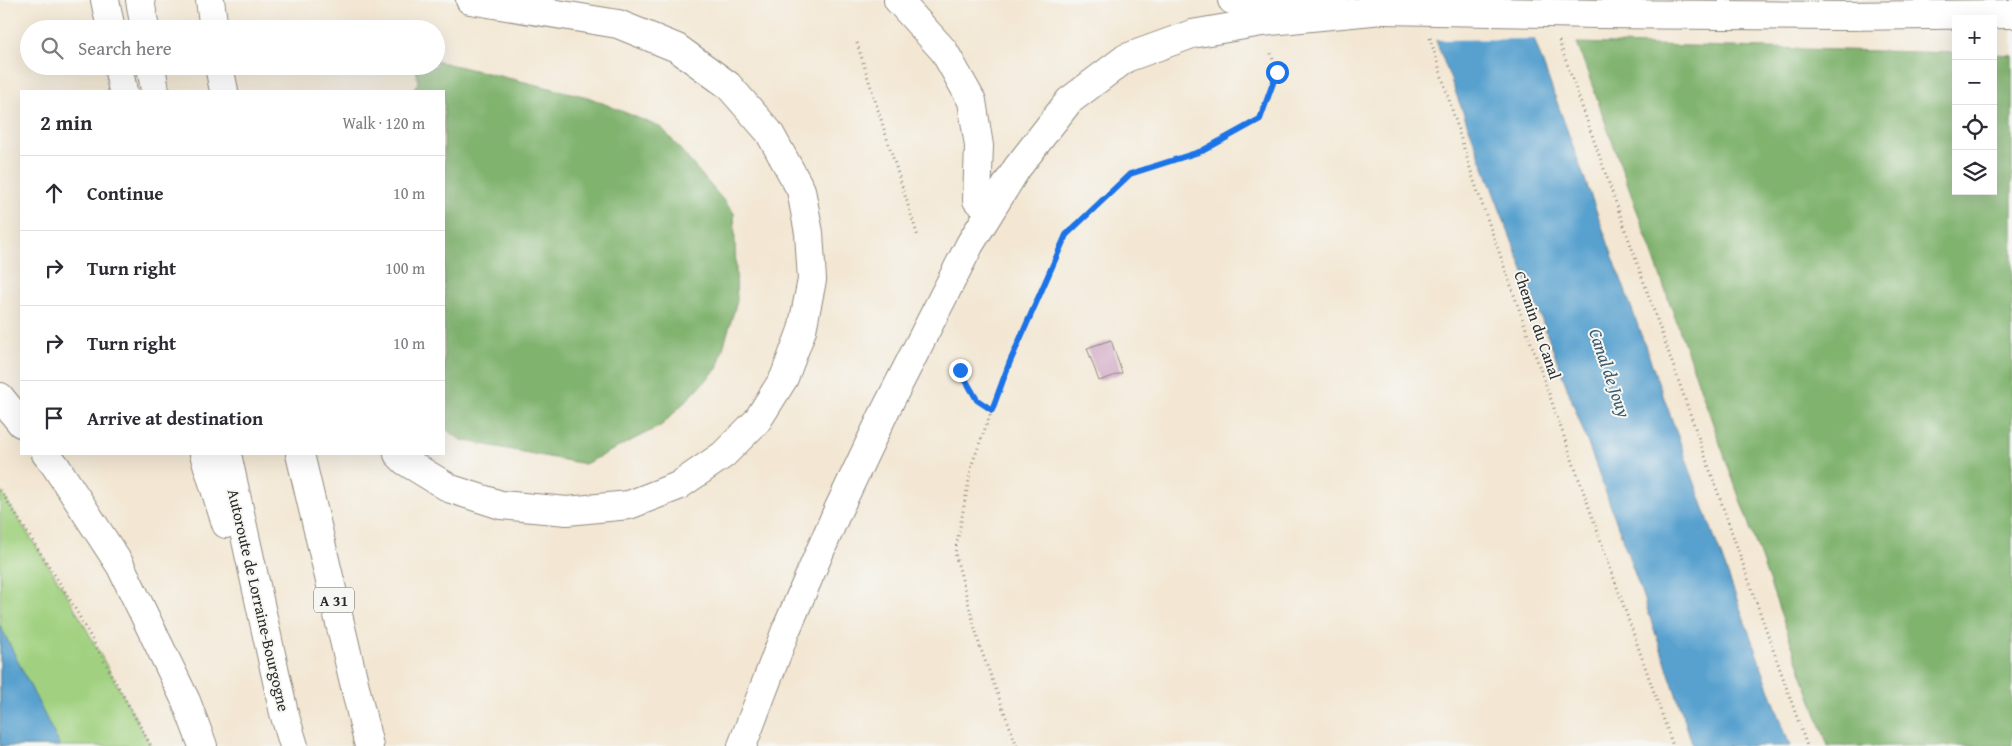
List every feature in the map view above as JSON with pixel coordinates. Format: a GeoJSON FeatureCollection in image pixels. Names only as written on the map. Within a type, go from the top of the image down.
{"type":"FeatureCollection","features":[{"type":"Feature","properties":{"kind":"main road"},"geometry":{"type":"LineString","coordinates":[[105,0],[109,20]]}},
{"type":"Feature","properties":{"kind":"main road"},"geometry":{"type":"LineString","coordinates":[[140,0],[143,20]]}},
{"type":"Feature","properties":{"kind":"main road"},"geometry":{"type":"LineString","coordinates":[[210,0],[213,20]]}},
{"type":"Feature","properties":{"kind":"main road"},"geometry":{"type":"LineString","coordinates":[[399,455],[451,489],[501,505],[567,511],[629,505],[678,486],[723,455],[758,421],[784,378],[802,330],[812,280],[809,233],[801,190],[769,132],[728,85],[677,48],[618,24],[470,0]]}},
{"type":"Feature","properties":{"kind":"main road"},"geometry":{"type":"LineString","coordinates":[[898,0],[944,51],[972,101],[979,146],[976,200]]}},
{"type":"Feature","properties":{"kind":"main road"},"geometry":{"type":"LineString","coordinates":[[1232,0],[1382,10],[1599,14],[1844,16],[2012,14]]}},
{"type":"Feature","properties":{"kind":"main road"},"geometry":{"type":"LineString","coordinates":[[742,746],[786,630],[837,512],[884,413],[970,244],[1017,168],[1069,101],[1126,58],[1192,34],[1262,22],[1382,10]]}},
{"type":"Feature","properties":{"kind":"main road"},"geometry":{"type":"LineString","coordinates":[[120,75],[123,90]]}},
{"type":"Feature","properties":{"kind":"main road"},"geometry":{"type":"LineString","coordinates":[[152,75],[155,90]]}},
{"type":"Feature","properties":{"kind":"main road"},"geometry":{"type":"LineString","coordinates":[[0,397],[20,422]]}},
{"type":"Feature","properties":{"kind":"main road"},"geometry":{"type":"LineString","coordinates":[[47,455],[120,565],[186,701],[203,746]]}},
{"type":"Feature","properties":{"kind":"main road"},"geometry":{"type":"LineString","coordinates":[[204,455],[284,712]]}},
{"type":"Feature","properties":{"kind":"main road","name":"Autoroute de Lorraine-Bourgogne"},"geometry":{"type":"LineString","coordinates":[[227,455],[284,712],[294,746]]}},
{"type":"Feature","properties":{"kind":"main road","name":"A 31"},"geometry":{"type":"LineString","coordinates":[[300,455],[369,746]]}},
{"type":"Feature","properties":{"kind":"path"},"geometry":{"type":"LineString","coordinates":[[1017,746],[980,647],[955,553],[972,464],[1009,364],[1066,235],[1130,174],[1202,151],[1260,119],[1277,72],[1262,22]]}},
{"type":"Feature","properties":{"kind":"path","name":"Chemin du Canal"},"geometry":{"type":"LineString","coordinates":[[1428,33],[1474,181],[1673,746]]}},
{"type":"Feature","properties":{"kind":"path"},"geometry":{"type":"LineString","coordinates":[[1557,35],[1808,746]]}},
{"type":"Feature","properties":{"kind":"path"},"geometry":{"type":"LineString","coordinates":[[856,43],[918,237]]}},
{"type":"Feature","properties":{"kind":"path"},"geometry":{"type":"LineString","coordinates":[[960,370],[977,400],[992,410]]}},
{"type":"Feature","properties":{"kind":"path"},"geometry":{"type":"LineString","coordinates":[[0,490],[68,596],[151,746]]}},
{"type":"Feature","properties":{"kind":"green space"},"geometry":{"type":"Polygon","coordinates":[[[1577,43],[1952,53],[1952,195],[1997,195],[1997,54],[2012,55],[2012,746],[1828,746],[1577,43]]]}},
{"type":"Feature","properties":{"kind":"green space"},"geometry":{"type":"Polygon","coordinates":[[[445,63],[588,97],[662,128],[734,213],[737,301],[717,369],[662,425],[585,464],[461,440],[445,429],[445,90],[413,90],[418,83],[417,75],[445,75],[445,63]]]}},
{"type":"Feature","properties":{"kind":"green space"},"geometry":{"type":"Polygon","coordinates":[[[0,490],[68,596],[151,746],[0,746],[0,490]]]}},
{"type":"Feature","properties":{"kind":"water","name":"Canal de Jouy"},"geometry":{"type":"Polygon","coordinates":[[[1421,0],[1520,0],[1790,746],[1693,746],[1596,465],[1421,0]]]}},
{"type":"Feature","properties":{"kind":"water"},"geometry":{"type":"Polygon","coordinates":[[[0,625],[60,746],[0,746],[0,625]]]}},
{"type":"Feature","properties":{"kind":"pier"},"geometry":{"type":"Polygon","coordinates":[[[1419,0],[1522,0],[1537,39],[1434,40],[1419,0]]]}},
{"type":"Feature","properties":{"kind":"building"},"geometry":{"type":"Polygon","coordinates":[[[1111,340],[1122,373],[1099,381],[1087,348],[1111,340]]]}},
{"type":"Feature","properties":{"kind":"route"},"geometry":{"type":"LineString","coordinates":[[960,370],[977,400],[992,410],[1009,364],[1066,235],[1130,174],[1202,151],[1260,119],[1277,72]]}}]}
